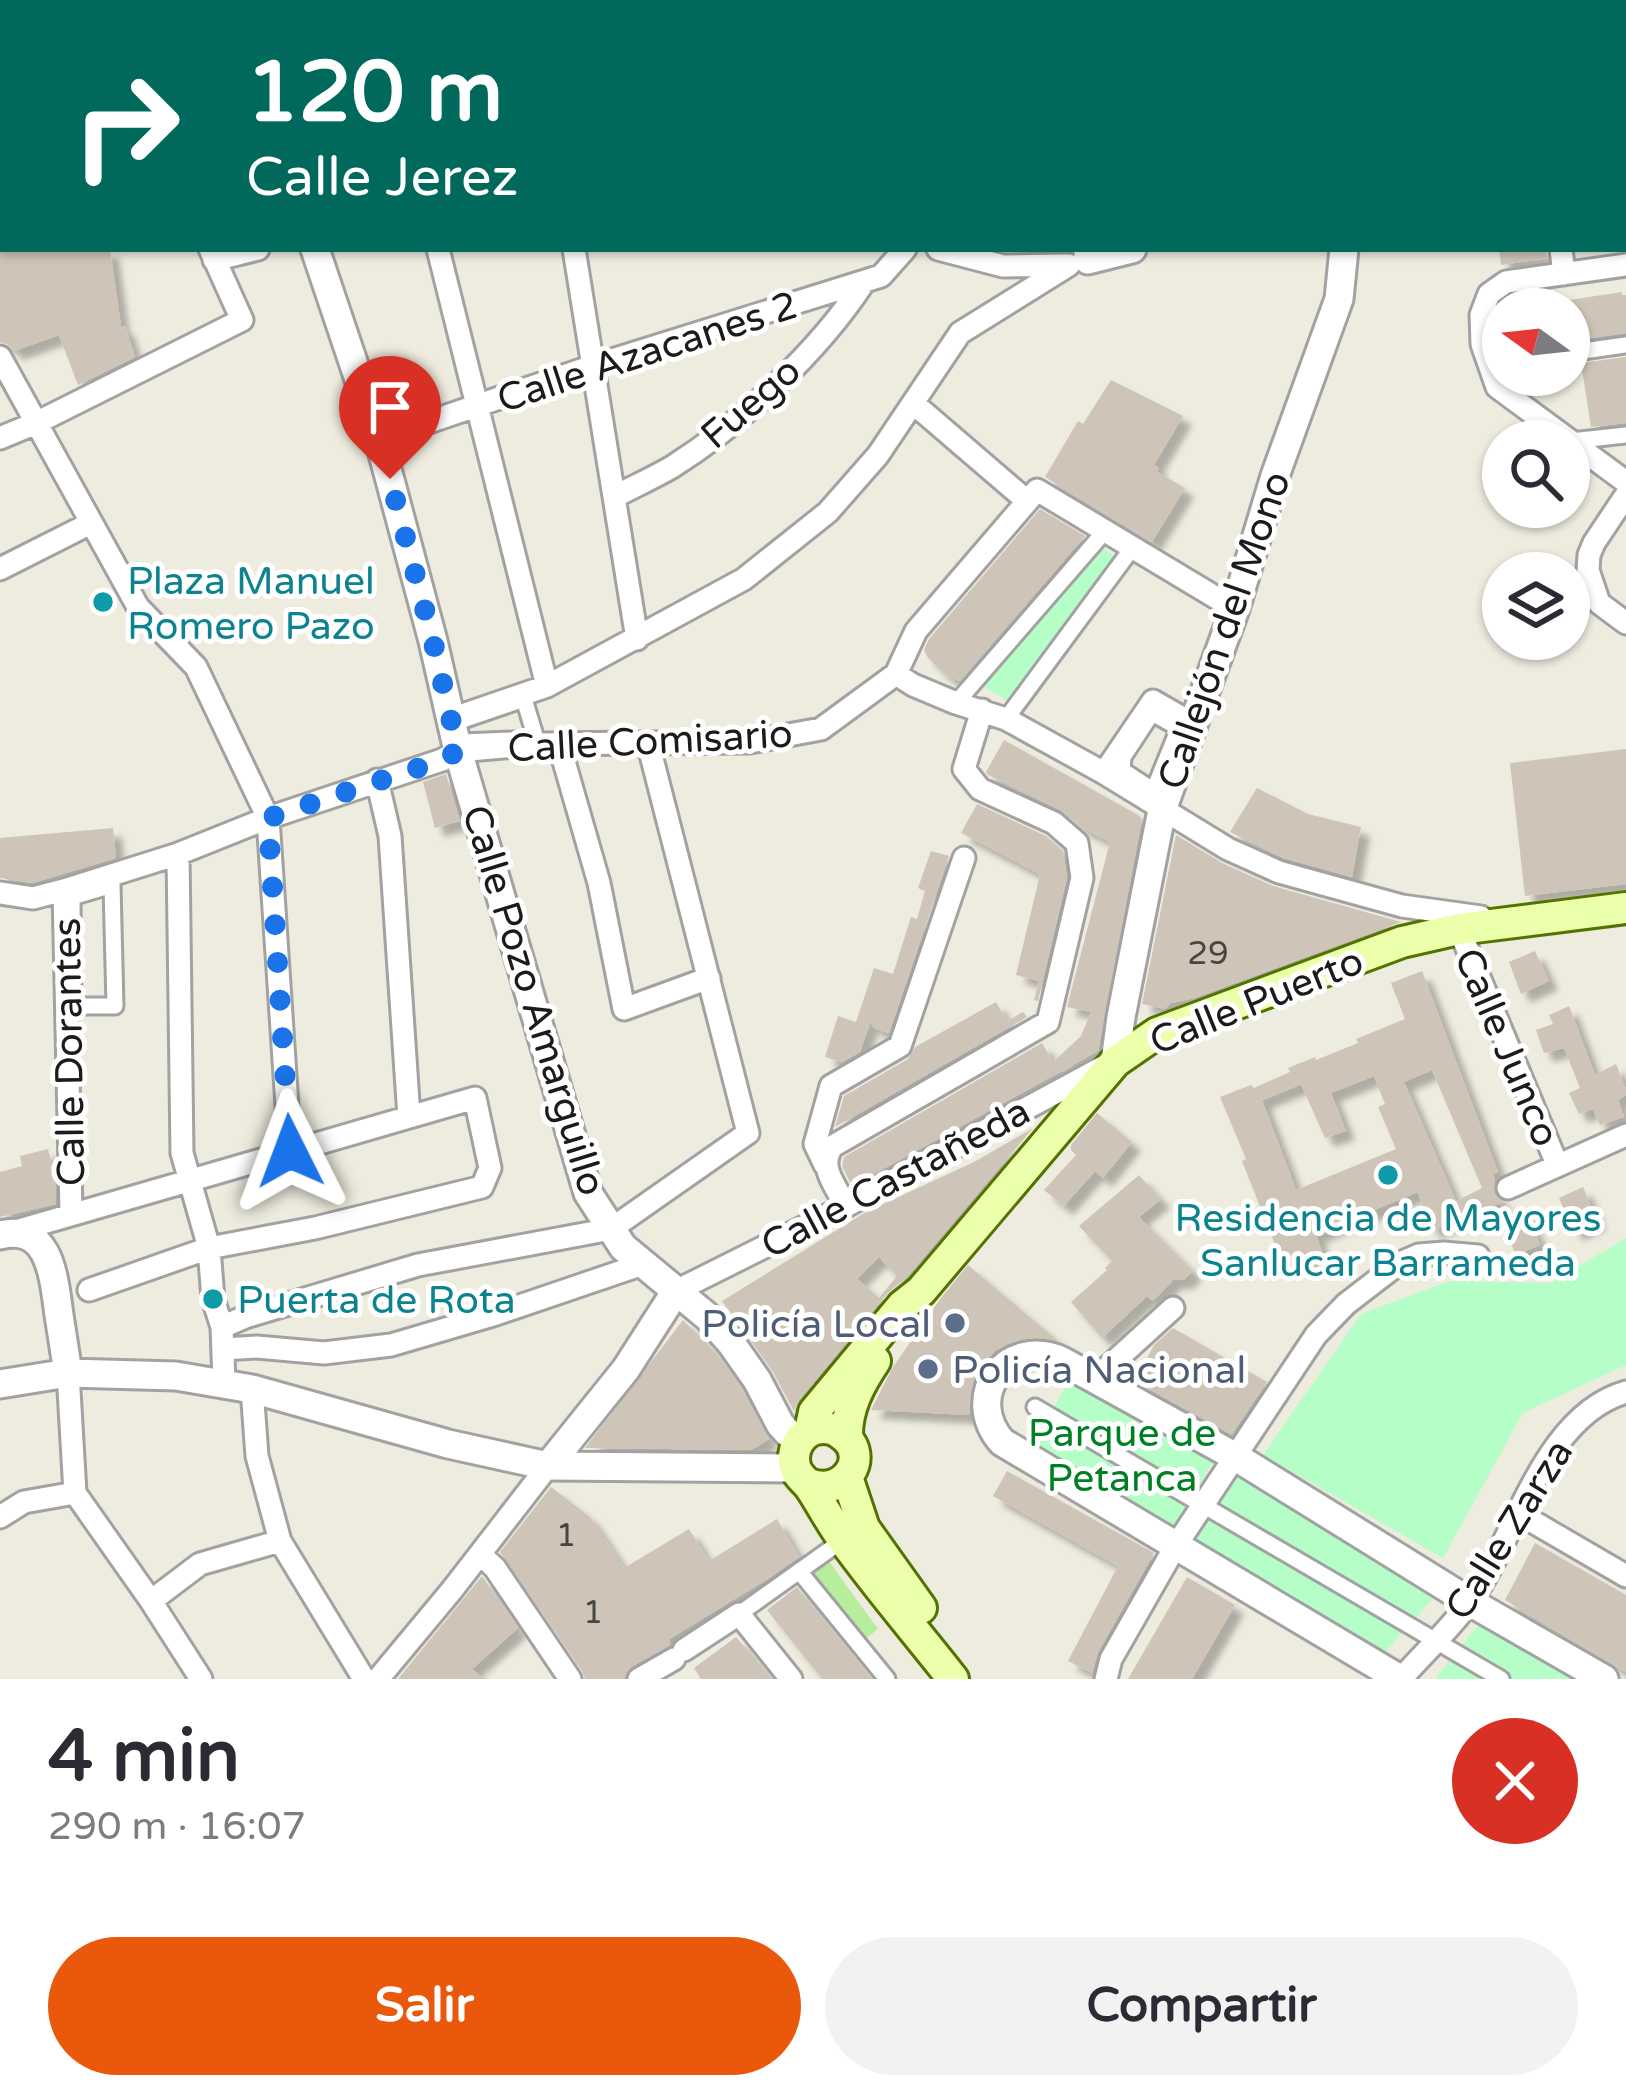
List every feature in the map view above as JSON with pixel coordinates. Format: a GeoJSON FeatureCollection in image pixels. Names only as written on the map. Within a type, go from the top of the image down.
{"type":"FeatureCollection","features":[{"type":"Feature","properties":{"kind":"main road","name":"Calle Puerto"},"geometry":{"type":"LineString","coordinates":[[804,1455],[814,1412],[902,1306],[921,1291],[1115,1062],[1157,1034],[1402,942],[1460,929],[1626,908]]}},
{"type":"Feature","properties":{"kind":"main road","name":"Calle Puerto"},"geometry":{"type":"LineString","coordinates":[[847,1438],[852,1402],[921,1291]]}},
{"type":"Feature","properties":{"kind":"main road"},"geometry":{"type":"LineString","coordinates":[[830,1428],[847,1438],[854,1462],[847,1478],[825,1488],[804,1455],[830,1428]]}},
{"type":"Feature","properties":{"kind":"main road"},"geometry":{"type":"LineString","coordinates":[[804,1455],[843,1540],[953,1679]]}},
{"type":"Feature","properties":{"kind":"main road"},"geometry":{"type":"LineString","coordinates":[[847,1478],[864,1528],[976,1679]]}},
{"type":"Feature","properties":{"kind":"street","name":"Calle Pozo Amarguillo"},"geometry":{"type":"LineString","coordinates":[[316,252],[379,439],[457,737],[588,1192],[623,1247],[709,1318],[731,1343],[804,1455]]}},
{"type":"Feature","properties":{"kind":"street"},"geometry":{"type":"LineString","coordinates":[[439,252],[548,686]]}},
{"type":"Feature","properties":{"kind":"street"},"geometry":{"type":"LineString","coordinates":[[574,252],[637,639]]}},
{"type":"Feature","properties":{"kind":"street","name":"Calle Azacanes 2"},"geometry":{"type":"LineString","coordinates":[[379,439],[881,276],[902,252]]}},
{"type":"Feature","properties":{"kind":"street"},"geometry":{"type":"LineString","coordinates":[[949,252],[1003,266],[1115,252]]}},
{"type":"Feature","properties":{"kind":"street","name":"Callejón del Mono"},"geometry":{"type":"LineString","coordinates":[[1115,1062],[1155,798],[1193,724],[1235,609],[1275,476],[1339,299],[1344,252]]}},
{"type":"Feature","properties":{"kind":"street"},"geometry":{"type":"LineString","coordinates":[[1561,252],[1564,274]]}},
{"type":"Feature","properties":{"kind":"street"},"geometry":{"type":"LineString","coordinates":[[0,438],[242,320],[212,254]]}},
{"type":"Feature","properties":{"kind":"street"},"geometry":{"type":"LineString","coordinates":[[0,893],[33,898],[64,890],[442,760],[457,737],[744,579],[828,512],[878,455],[960,333],[1082,258]]}},
{"type":"Feature","properties":{"kind":"street"},"geometry":{"type":"LineString","coordinates":[[1498,288],[1506,282],[1626,265]]}},
{"type":"Feature","properties":{"kind":"street","name":"Fuego"},"geometry":{"type":"LineString","coordinates":[[614,497],[672,466],[741,415],[798,362],[842,314],[864,281]]}},
{"type":"Feature","properties":{"kind":"street"},"geometry":{"type":"LineString","coordinates":[[1482,313],[1482,344]]}},
{"type":"Feature","properties":{"kind":"street"},"geometry":{"type":"LineString","coordinates":[[1590,350],[1626,344]]}},
{"type":"Feature","properties":{"kind":"street"},"geometry":{"type":"LineString","coordinates":[[0,358],[138,607],[196,667],[268,818],[290,1151]]}},
{"type":"Feature","properties":{"kind":"street"},"geometry":{"type":"LineString","coordinates":[[1509,396],[1542,420]]}},
{"type":"Feature","properties":{"kind":"street"},"geometry":{"type":"LineString","coordinates":[[913,403],[1032,495],[1105,531],[1235,609]]}},
{"type":"Feature","properties":{"kind":"street"},"geometry":{"type":"LineString","coordinates":[[1590,439],[1626,435]]}},
{"type":"Feature","properties":{"kind":"street"},"geometry":{"type":"LineString","coordinates":[[1590,455],[1626,482]]}},
{"type":"Feature","properties":{"kind":"street"},"geometry":{"type":"LineString","coordinates":[[1032,495],[916,631],[896,674],[956,703],[1006,718],[1155,798]]}},
{"type":"Feature","properties":{"kind":"street"},"geometry":{"type":"LineString","coordinates":[[1626,495],[1594,543],[1588,570],[1599,603],[1626,623]]}},
{"type":"Feature","properties":{"kind":"street"},"geometry":{"type":"LineString","coordinates":[[0,569],[91,523]]}},
{"type":"Feature","properties":{"kind":"street"},"geometry":{"type":"LineString","coordinates":[[956,703],[1105,531]]}},
{"type":"Feature","properties":{"kind":"street"},"geometry":{"type":"LineString","coordinates":[[1006,718],[1133,547]]}},
{"type":"Feature","properties":{"kind":"street","name":"Calle Comisario"},"geometry":{"type":"LineString","coordinates":[[457,737],[559,744],[750,742],[821,729],[896,674]]}},
{"type":"Feature","properties":{"kind":"street"},"geometry":{"type":"LineString","coordinates":[[524,699],[536,739],[457,737],[457,722],[524,699]]}},
{"type":"Feature","properties":{"kind":"street"},"geometry":{"type":"LineString","coordinates":[[1104,773],[1153,701],[1193,724]]}},
{"type":"Feature","properties":{"kind":"street"},"geometry":{"type":"LineString","coordinates":[[825,1165],[833,1147],[1048,1022],[1082,878],[1081,860],[1077,843],[1054,824],[980,789],[964,770],[982,710]]}},
{"type":"Feature","properties":{"kind":"street"},"geometry":{"type":"LineString","coordinates":[[1155,798],[1179,728],[1152,713],[1123,757],[1122,770],[1155,798],[1228,849],[1279,872],[1402,906],[1478,916],[1498,924]]}},
{"type":"Feature","properties":{"kind":"street"},"geometry":{"type":"LineString","coordinates":[[223,1338],[245,1317],[418,1265],[611,1229],[748,1133],[648,743]]}},
{"type":"Feature","properties":{"kind":"street"},"geometry":{"type":"LineString","coordinates":[[559,744],[599,883],[624,1009],[710,978]]}},
{"type":"Feature","properties":{"kind":"street"},"geometry":{"type":"LineString","coordinates":[[377,780],[390,836],[410,1117]]}},
{"type":"Feature","properties":{"kind":"street"},"geometry":{"type":"LineString","coordinates":[[178,854],[182,1153],[208,1248],[223,1338],[224,1383]]}},
{"type":"Feature","properties":{"kind":"street"},"geometry":{"type":"LineString","coordinates":[[846,1206],[815,1144],[831,1085],[900,1046],[964,858]]}},
{"type":"Feature","properties":{"kind":"street"},"geometry":{"type":"LineString","coordinates":[[112,885],[115,1006],[74,1006],[72,897],[112,885]]}},
{"type":"Feature","properties":{"kind":"street","name":"Calle Dorantes"},"geometry":{"type":"LineString","coordinates":[[51,1265],[52,1242],[67,1215],[64,890]]}},
{"type":"Feature","properties":{"kind":"street","name":"Calle Junco"},"geometry":{"type":"LineString","coordinates":[[1460,929],[1557,1164]]}},
{"type":"Feature","properties":{"kind":"street"},"geometry":{"type":"LineString","coordinates":[[1121,1017],[1134,1032],[1157,1034]]}},
{"type":"Feature","properties":{"kind":"street","name":"Calle Castañeda"},"geometry":{"type":"LineString","coordinates":[[676,1292],[1115,1062]]}},
{"type":"Feature","properties":{"kind":"street"},"geometry":{"type":"LineString","coordinates":[[6,1233],[475,1098],[490,1168],[482,1186],[315,1228],[208,1248],[89,1291]]}},
{"type":"Feature","properties":{"kind":"street","name":"Calle Junco"},"geometry":{"type":"LineString","coordinates":[[1508,1188],[1626,1135]]}},
{"type":"Feature","properties":{"kind":"street"},"geometry":{"type":"LineString","coordinates":[[6,1233],[30,1236],[51,1265],[68,1373],[75,1493],[201,1679]]}},
{"type":"Feature","properties":{"kind":"street"},"geometry":{"type":"LineString","coordinates":[[1106,1679],[1112,1659],[1175,1547],[1316,1336],[1346,1304],[1398,1264],[1420,1255],[1478,1256]]}},
{"type":"Feature","properties":{"kind":"street"},"geometry":{"type":"LineString","coordinates":[[223,1338],[257,1347],[324,1353],[391,1345],[643,1264]]}},
{"type":"Feature","properties":{"kind":"street"},"geometry":{"type":"LineString","coordinates":[[378,1679],[626,1370],[676,1292]]}},
{"type":"Feature","properties":{"kind":"street"},"geometry":{"type":"LineString","coordinates":[[1095,1379],[1174,1309]]}},
{"type":"Feature","properties":{"kind":"street"},"geometry":{"type":"LineString","coordinates":[[1400,1679],[1002,1442],[986,1407],[989,1388],[999,1371],[1015,1359],[1034,1354],[1053,1357],[1236,1457],[1604,1679]]}},
{"type":"Feature","properties":{"kind":"street"},"geometry":{"type":"LineString","coordinates":[[0,1384],[68,1373],[176,1376],[224,1383],[548,1466],[804,1455]]}},
{"type":"Feature","properties":{"kind":"street"},"geometry":{"type":"LineString","coordinates":[[252,1389],[257,1456],[280,1541],[364,1679]]}},
{"type":"Feature","properties":{"kind":"street","name":"Calle Zarza"},"geometry":{"type":"LineString","coordinates":[[1400,1679],[1470,1602],[1554,1450],[1579,1418],[1626,1392]]}},
{"type":"Feature","properties":{"kind":"street"},"geometry":{"type":"LineString","coordinates":[[1035,1407],[1501,1679]]}},
{"type":"Feature","properties":{"kind":"street"},"geometry":{"type":"LineString","coordinates":[[0,1517],[24,1502],[75,1493]]}},
{"type":"Feature","properties":{"kind":"street"},"geometry":{"type":"LineString","coordinates":[[1518,1513],[1626,1576]]}},
{"type":"Feature","properties":{"kind":"street"},"geometry":{"type":"LineString","coordinates":[[639,1679],[843,1540]]}},
{"type":"Feature","properties":{"kind":"street"},"geometry":{"type":"LineString","coordinates":[[151,1600],[200,1564],[280,1541]]}},
{"type":"Feature","properties":{"kind":"street"},"geometry":{"type":"LineString","coordinates":[[480,1554],[495,1568],[569,1679]]}},
{"type":"Feature","properties":{"kind":"street"},"geometry":{"type":"LineString","coordinates":[[799,1571],[887,1679]]}},
{"type":"Feature","properties":{"kind":"street"},"geometry":{"type":"LineString","coordinates":[[740,1614],[791,1679]]}},
{"type":"Feature","properties":{"kind":"green space"},"geometry":{"type":"Polygon","coordinates":[[[1104,549],[1115,556],[1014,705],[978,683],[1104,549]]]}},
{"type":"Feature","properties":{"kind":"green space"},"geometry":{"type":"Polygon","coordinates":[[[1626,1238],[1626,1365],[1523,1413],[1443,1558],[1263,1455],[1361,1314],[1449,1281],[1551,1283],[1626,1238]]]}},
{"type":"Feature","properties":{"kind":"green space","name":"Parque de Petanca"},"geometry":{"type":"Polygon","coordinates":[[[1073,1374],[1215,1458],[1171,1534],[1029,1450],[1073,1374]]]}},
{"type":"Feature","properties":{"kind":"green space"},"geometry":{"type":"Polygon","coordinates":[[[1239,1474],[1440,1591],[1380,1658],[1191,1548],[1239,1474]]]}},
{"type":"Feature","properties":{"kind":"green space"},"geometry":{"type":"Polygon","coordinates":[[[828,1560],[878,1629],[860,1643],[810,1574],[828,1560]]]}},
{"type":"Feature","properties":{"kind":"green space"},"geometry":{"type":"Polygon","coordinates":[[[1482,1620],[1584,1679],[1435,1679],[1482,1620]]]}},
{"type":"Feature","properties":{"kind":"building"},"geometry":{"type":"Polygon","coordinates":[[[0,252],[110,252],[121,326],[125,326],[135,357],[78,385],[59,335],[14,351],[0,342],[0,252]]]}},
{"type":"Feature","properties":{"kind":"building"},"geometry":{"type":"Polygon","coordinates":[[[1499,252],[1546,252],[1547,258],[1501,265],[1499,252]]]}},
{"type":"Feature","properties":{"kind":"building"},"geometry":{"type":"Polygon","coordinates":[[[1626,295],[1626,333],[1590,338],[1590,297],[1626,295]]]}},
{"type":"Feature","properties":{"kind":"building"},"geometry":{"type":"Polygon","coordinates":[[[1626,357],[1626,423],[1591,427],[1586,396],[1590,396],[1590,362],[1626,357]]]}},
{"type":"Feature","properties":{"kind":"building"},"geometry":{"type":"Polygon","coordinates":[[[1111,380],[1183,416],[1154,465],[1157,472],[1185,488],[1152,542],[1045,477],[1078,421],[1083,424],[1111,380]]]}},
{"type":"Feature","properties":{"kind":"building"},"geometry":{"type":"Polygon","coordinates":[[[1040,509],[1085,536],[960,681],[946,675],[924,650],[929,639],[1040,509]]]}},
{"type":"Feature","properties":{"kind":"building"},"geometry":{"type":"Polygon","coordinates":[[[1004,740],[1142,819],[1098,1051],[852,1186],[842,1166],[844,1157],[1042,1043],[1053,1062],[1081,1036],[1091,1012],[1067,1007],[1110,842],[1061,810],[988,775],[1004,740]]]}},
{"type":"Feature","properties":{"kind":"building"},"geometry":{"type":"Polygon","coordinates":[[[1626,749],[1626,884],[1525,896],[1510,763],[1626,749]]]}},
{"type":"Feature","properties":{"kind":"building"},"geometry":{"type":"Polygon","coordinates":[[[446,774],[460,821],[435,828],[423,782],[446,774]]]}},
{"type":"Feature","properties":{"kind":"building"},"geometry":{"type":"Polygon","coordinates":[[[1257,788],[1308,814],[1361,827],[1352,877],[1284,858],[1230,832],[1257,788]]]}},
{"type":"Feature","properties":{"kind":"building"},"geometry":{"type":"Polygon","coordinates":[[[977,804],[1046,836],[1063,851],[1067,877],[1038,1001],[1034,1000],[1039,981],[1016,975],[1040,874],[961,833],[977,804]]]}},
{"type":"Feature","properties":{"kind":"building"},"geometry":{"type":"Polygon","coordinates":[[[113,828],[116,858],[32,883],[0,878],[0,838],[113,828]]]}},
{"type":"Feature","properties":{"kind":"building"},"geometry":{"type":"Polygon","coordinates":[[[1176,835],[1273,886],[1401,922],[1165,1009],[1142,1004],[1176,835]]]}},
{"type":"Feature","properties":{"kind":"building"},"geometry":{"type":"Polygon","coordinates":[[[931,851],[949,856],[889,1033],[874,1028],[870,1021],[860,1052],[842,1062],[825,1057],[838,1016],[856,1022],[874,968],[893,974],[911,917],[917,919],[925,891],[918,888],[931,851]]]}},
{"type":"Feature","properties":{"kind":"building"},"geometry":{"type":"Polygon","coordinates":[[[1535,951],[1549,981],[1521,994],[1509,962],[1535,951]]]}},
{"type":"Feature","properties":{"kind":"building"},"geometry":{"type":"Polygon","coordinates":[[[1422,971],[1498,1172],[1493,1174],[1494,1193],[1504,1202],[1431,1230],[1418,1192],[1316,1234],[1322,1252],[1284,1267],[1220,1097],[1251,1085],[1254,1088],[1290,1072],[1288,1068],[1358,1043],[1356,1039],[1405,1019],[1391,983],[1422,971]],[[1432,1070],[1404,1082],[1456,1201],[1482,1188],[1432,1070]],[[1374,1076],[1331,1093],[1346,1131],[1325,1138],[1301,1084],[1262,1100],[1296,1190],[1396,1149],[1378,1107],[1385,1104],[1374,1076]]]}},
{"type":"Feature","properties":{"kind":"building"},"geometry":{"type":"Polygon","coordinates":[[[996,1002],[1007,1021],[1023,1012],[1027,1017],[835,1127],[844,1096],[908,1059],[915,1047],[996,1002]]]}},
{"type":"Feature","properties":{"kind":"building"},"geometry":{"type":"Polygon","coordinates":[[[1569,1006],[1595,1075],[1616,1064],[1626,1090],[1618,1100],[1624,1117],[1600,1125],[1593,1109],[1579,1114],[1569,1093],[1580,1088],[1564,1048],[1544,1053],[1536,1030],[1553,1024],[1549,1015],[1569,1006]]]}},
{"type":"Feature","properties":{"kind":"building"},"geometry":{"type":"Polygon","coordinates":[[[1097,1113],[1132,1142],[1103,1178],[1095,1171],[1064,1206],[1044,1190],[1076,1155],[1071,1145],[1097,1113]]]}},
{"type":"Feature","properties":{"kind":"building"},"geometry":{"type":"Polygon","coordinates":[[[1033,1128],[907,1277],[887,1294],[794,1411],[772,1370],[722,1301],[866,1212],[976,1161],[1033,1128]],[[879,1257],[857,1279],[879,1298],[897,1276],[879,1257]]]}},
{"type":"Feature","properties":{"kind":"building"},"geometry":{"type":"Polygon","coordinates":[[[48,1149],[56,1204],[0,1217],[0,1172],[22,1166],[20,1156],[48,1149]]]}},
{"type":"Feature","properties":{"kind":"building"},"geometry":{"type":"Polygon","coordinates":[[[1139,1175],[1161,1199],[1139,1217],[1193,1271],[1184,1280],[1173,1280],[1153,1301],[1147,1296],[1102,1338],[1071,1302],[1112,1261],[1079,1226],[1139,1175]]]}},
{"type":"Feature","properties":{"kind":"building"},"geometry":{"type":"Polygon","coordinates":[[[1583,1187],[1597,1221],[1574,1232],[1559,1198],[1583,1187]]]}},
{"type":"Feature","properties":{"kind":"building"},"geometry":{"type":"Polygon","coordinates":[[[1526,1211],[1540,1245],[1516,1255],[1502,1222],[1526,1211]]]}},
{"type":"Feature","properties":{"kind":"building"},"geometry":{"type":"Polygon","coordinates":[[[968,1265],[1057,1340],[1022,1339],[996,1350],[973,1382],[969,1415],[871,1410],[893,1367],[968,1265]]]}},
{"type":"Feature","properties":{"kind":"building"},"geometry":{"type":"Polygon","coordinates":[[[683,1320],[717,1354],[769,1439],[751,1450],[585,1448],[683,1320]]]}},
{"type":"Feature","properties":{"kind":"building"},"geometry":{"type":"Polygon","coordinates":[[[1173,1328],[1267,1382],[1232,1434],[1135,1381],[1154,1345],[1173,1328]]]}},
{"type":"Feature","properties":{"kind":"building"},"geometry":{"type":"Polygon","coordinates":[[[1007,1471],[1154,1553],[1098,1652],[1092,1673],[1068,1661],[1118,1566],[993,1496],[1007,1471]]]}},
{"type":"Feature","properties":{"kind":"building"},"geometry":{"type":"Polygon","coordinates":[[[551,1487],[590,1517],[624,1568],[689,1529],[709,1561],[777,1519],[799,1557],[669,1639],[670,1645],[631,1667],[624,1679],[585,1679],[500,1552],[551,1487]]]}},
{"type":"Feature","properties":{"kind":"building"},"geometry":{"type":"Polygon","coordinates":[[[1535,1543],[1626,1595],[1626,1672],[1505,1600],[1535,1543]]]}},
{"type":"Feature","properties":{"kind":"building"},"geometry":{"type":"Polygon","coordinates":[[[482,1576],[518,1628],[472,1669],[484,1679],[398,1679],[482,1576]]]}},
{"type":"Feature","properties":{"kind":"building"},"geometry":{"type":"Polygon","coordinates":[[[1187,1577],[1235,1605],[1192,1679],[1128,1679],[1187,1577]]]}},
{"type":"Feature","properties":{"kind":"building"},"geometry":{"type":"Polygon","coordinates":[[[797,1587],[872,1679],[822,1679],[767,1610],[797,1587]]]}},
{"type":"Feature","properties":{"kind":"building"},"geometry":{"type":"Polygon","coordinates":[[[736,1637],[772,1679],[701,1679],[694,1668],[736,1637]]]}},
{"type":"Feature","properties":{"kind":"place","name":"Plaza Manuel Romero Pazo"},"geometry":{"type":"Point","coordinates":[103,602]}},
{"type":"Feature","properties":{"kind":"place","name":"Residencia de Mayores Sanlucar Barrameda"},"geometry":{"type":"Point","coordinates":[1388,1175]}},
{"type":"Feature","properties":{"kind":"place","name":"Puerta de Rota"},"geometry":{"type":"Point","coordinates":[213,1299]}},
{"type":"Feature","properties":{"kind":"place","name":"Policía Local"},"geometry":{"type":"Point","coordinates":[955,1323]}},
{"type":"Feature","properties":{"kind":"place","name":"Policía Nacional"},"geometry":{"type":"Point","coordinates":[928,1369]}},
{"type":"Feature","properties":{"kind":"route"},"geometry":{"type":"LineString","coordinates":[[290,1151],[268,818],[458,751],[390,479]]}}]}
